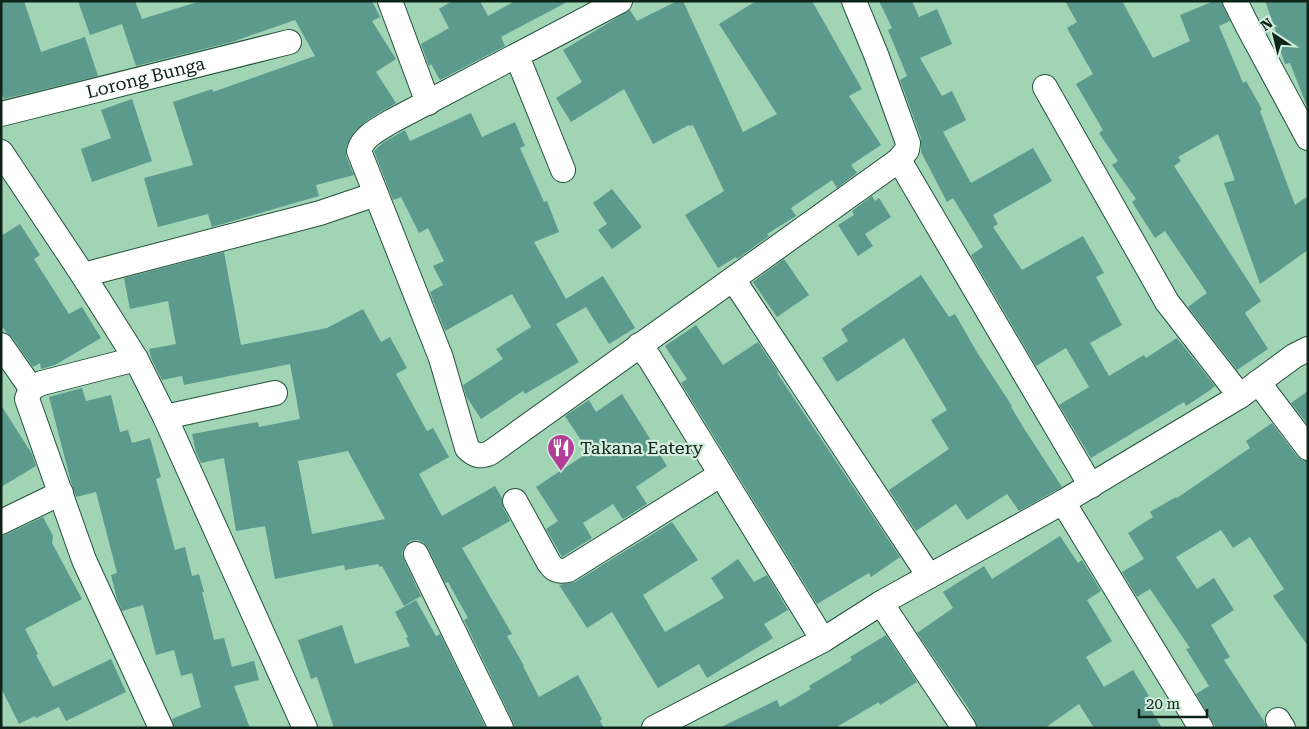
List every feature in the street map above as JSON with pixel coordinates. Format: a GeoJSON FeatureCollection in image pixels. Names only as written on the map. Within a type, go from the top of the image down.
{"type":"FeatureCollection","features":[{"type":"Feature","properties":{"kind":"street"},"geometry":{"type":"LineString","coordinates":[[390,1],[428,103]]}},
{"type":"Feature","properties":{"kind":"street"},"geometry":{"type":"LineString","coordinates":[[618,2],[392,121],[365,139],[358,151],[441,358],[467,448],[476,456],[490,453],[899,160],[907,150],[908,143],[878,58],[854,1]]}},
{"type":"Feature","properties":{"kind":"street"},"geometry":{"type":"LineString","coordinates":[[1235,1],[1246,25],[1308,138]]}},
{"type":"Feature","properties":{"kind":"street","name":"Lorong Bunga"},"geometry":{"type":"LineString","coordinates":[[1,114],[289,42]]}},
{"type":"Feature","properties":{"kind":"street"},"geometry":{"type":"LineString","coordinates":[[516,56],[563,170]]}},
{"type":"Feature","properties":{"kind":"street"},"geometry":{"type":"LineString","coordinates":[[1045,86],[1167,302],[1308,448]]}},
{"type":"Feature","properties":{"kind":"street"},"geometry":{"type":"LineString","coordinates":[[1,152],[136,359],[165,417],[305,728]]}},
{"type":"Feature","properties":{"kind":"street"},"geometry":{"type":"LineString","coordinates":[[899,160],[1091,486]]}},
{"type":"Feature","properties":{"kind":"street"},"geometry":{"type":"LineString","coordinates":[[83,275],[320,213],[376,194]]}},
{"type":"Feature","properties":{"kind":"street"},"geometry":{"type":"LineString","coordinates":[[733,280],[929,576]]}},
{"type":"Feature","properties":{"kind":"street"},"geometry":{"type":"LineString","coordinates":[[1,345],[32,388]]}},
{"type":"Feature","properties":{"kind":"street"},"geometry":{"type":"LineString","coordinates":[[639,345],[650,359],[823,640]]}},
{"type":"Feature","properties":{"kind":"street"},"geometry":{"type":"LineString","coordinates":[[654,728],[823,640],[882,603],[1091,486],[1249,389],[1294,356],[1308,349]]}},
{"type":"Feature","properties":{"kind":"street"},"geometry":{"type":"LineString","coordinates":[[136,359],[42,383],[32,388],[27,399],[84,560],[161,728]]}},
{"type":"Feature","properties":{"kind":"street"},"geometry":{"type":"LineString","coordinates":[[165,417],[275,393]]}},
{"type":"Feature","properties":{"kind":"street"},"geometry":{"type":"LineString","coordinates":[[515,501],[553,569],[560,571],[568,570],[720,475]]}},
{"type":"Feature","properties":{"kind":"street"},"geometry":{"type":"LineString","coordinates":[[1,522],[61,493]]}},
{"type":"Feature","properties":{"kind":"street"},"geometry":{"type":"LineString","coordinates":[[1063,502],[1201,728]]}},
{"type":"Feature","properties":{"kind":"street"},"geometry":{"type":"LineString","coordinates":[[416,554],[501,728]]}},
{"type":"Feature","properties":{"kind":"street"},"geometry":{"type":"LineString","coordinates":[[882,603],[964,728]]}},
{"type":"Feature","properties":{"kind":"building"},"geometry":{"type":"Polygon","coordinates":[[[1,1],[24,1],[41,52],[85,37],[98,76],[4,99],[1,91],[1,1]]]}},
{"type":"Feature","properties":{"kind":"building"},"geometry":{"type":"Polygon","coordinates":[[[78,1],[135,1],[142,19],[201,1],[372,1],[380,17],[372,21],[396,59],[376,72],[396,103],[369,119],[354,132],[346,147],[346,156],[354,175],[316,185],[319,196],[212,227],[208,214],[158,227],[144,178],[193,165],[173,102],[212,89],[213,92],[315,56],[295,20],[232,42],[136,66],[122,24],[90,35],[78,1]]]}},
{"type":"Feature","properties":{"kind":"building"},"geometry":{"type":"Polygon","coordinates":[[[452,1],[480,1],[488,16],[515,1],[569,1],[501,37],[505,46],[440,80],[431,64],[429,66],[421,44],[449,28],[439,9],[452,1]]]}},
{"type":"Feature","properties":{"kind":"building"},"geometry":{"type":"Polygon","coordinates":[[[677,1],[683,1],[743,132],[777,114],[719,24],[756,1],[812,1],[862,89],[849,96],[881,145],[851,165],[857,173],[837,188],[832,180],[791,208],[796,216],[767,234],[769,236],[737,259],[736,257],[718,268],[685,215],[724,191],[693,125],[689,125],[653,144],[624,89],[571,122],[556,98],[582,82],[563,50],[630,10],[637,21],[677,1]]]}},
{"type":"Feature","properties":{"kind":"building"},"geometry":{"type":"Polygon","coordinates":[[[879,1],[912,1],[919,17],[937,9],[952,44],[920,58],[942,96],[952,91],[966,120],[943,132],[971,183],[1033,148],[1052,181],[993,215],[998,224],[993,227],[1022,270],[1083,236],[1104,273],[1096,277],[1122,325],[1090,343],[1109,376],[1144,355],[1146,358],[1177,338],[1215,386],[1186,406],[1184,402],[1091,458],[1059,405],[1089,387],[1066,348],[1036,366],[971,255],[983,247],[953,198],[947,202],[921,152],[921,138],[900,80],[907,76],[888,30],[892,28],[879,1]]]}},
{"type":"Feature","properties":{"kind":"building"},"geometry":{"type":"Polygon","coordinates":[[[1065,1],[1122,1],[1153,58],[1190,41],[1180,15],[1214,1],[1221,1],[1230,21],[1219,26],[1243,83],[1246,81],[1262,109],[1260,111],[1295,205],[1308,196],[1308,250],[1260,284],[1224,183],[1235,180],[1218,134],[1178,157],[1181,161],[1174,166],[1261,301],[1245,313],[1268,349],[1237,370],[1188,307],[1207,293],[1165,231],[1155,238],[1132,202],[1136,199],[1112,165],[1118,161],[1099,133],[1103,130],[1076,84],[1093,74],[1067,28],[1077,22],[1065,1]]]}},
{"type":"Feature","properties":{"kind":"building"},"geometry":{"type":"Polygon","coordinates":[[[1265,1],[1308,1],[1308,104],[1306,104],[1290,63],[1285,64],[1265,1]]]}},
{"type":"Feature","properties":{"kind":"building"},"geometry":{"type":"Polygon","coordinates":[[[132,99],[152,161],[92,182],[81,149],[111,138],[101,110],[132,99]]]}},
{"type":"Feature","properties":{"kind":"building"},"geometry":{"type":"Polygon","coordinates":[[[471,113],[482,137],[515,122],[525,146],[520,148],[544,202],[547,201],[559,232],[534,242],[566,299],[603,276],[635,328],[609,344],[586,307],[556,324],[579,362],[525,394],[523,391],[481,419],[466,396],[463,385],[503,359],[496,349],[531,327],[512,294],[445,331],[430,292],[443,285],[433,266],[444,261],[428,228],[419,233],[401,197],[393,200],[374,151],[384,142],[405,130],[410,141],[471,113]]]}},
{"type":"Feature","properties":{"kind":"building"},"geometry":{"type":"Polygon","coordinates":[[[612,189],[642,227],[612,249],[598,230],[607,224],[593,203],[612,189]]]}},
{"type":"Feature","properties":{"kind":"building"},"geometry":{"type":"Polygon","coordinates":[[[872,196],[875,201],[879,198],[891,217],[865,234],[873,246],[858,256],[838,225],[854,215],[852,211],[872,196]]]}},
{"type":"Feature","properties":{"kind":"building"},"geometry":{"type":"Polygon","coordinates":[[[20,224],[40,255],[34,259],[69,314],[82,307],[101,338],[55,365],[41,369],[40,363],[33,367],[1,325],[1,236],[20,224]]]}},
{"type":"Feature","properties":{"kind":"building"},"geometry":{"type":"Polygon","coordinates":[[[224,252],[241,345],[327,328],[363,309],[381,342],[390,337],[407,368],[396,374],[427,431],[433,428],[449,457],[419,474],[442,516],[495,486],[502,498],[503,507],[510,521],[462,548],[512,634],[507,636],[539,697],[578,675],[602,719],[600,721],[604,728],[515,728],[464,620],[468,618],[448,582],[445,583],[428,548],[423,542],[417,540],[410,541],[402,553],[421,596],[404,606],[382,566],[380,567],[378,564],[345,570],[344,565],[275,579],[265,526],[236,531],[224,458],[201,463],[196,452],[192,434],[258,422],[259,427],[300,419],[290,364],[184,385],[182,376],[162,380],[151,358],[149,349],[176,344],[168,301],[130,309],[124,278],[224,252]],[[348,451],[298,461],[312,534],[385,519],[348,451]]]}},
{"type":"Feature","properties":{"kind":"building"},"geometry":{"type":"Polygon","coordinates":[[[784,259],[809,295],[777,317],[753,282],[784,259]]]}},
{"type":"Feature","properties":{"kind":"building"},"geometry":{"type":"Polygon","coordinates":[[[921,275],[949,317],[955,314],[1062,487],[1019,511],[1007,494],[967,520],[956,504],[916,531],[889,490],[949,449],[931,420],[947,410],[904,338],[837,382],[822,358],[848,341],[841,329],[921,275]]]}},
{"type":"Feature","properties":{"kind":"building"},"geometry":{"type":"Polygon","coordinates":[[[696,325],[723,365],[758,342],[900,557],[871,577],[869,573],[817,604],[681,383],[687,379],[665,346],[696,325]]]}},
{"type":"Feature","properties":{"kind":"building"},"geometry":{"type":"Polygon","coordinates":[[[82,388],[86,401],[111,395],[120,432],[128,430],[132,443],[150,438],[161,477],[156,479],[175,550],[185,547],[192,576],[199,574],[214,640],[224,638],[232,667],[254,661],[259,680],[234,686],[250,728],[174,728],[172,719],[201,707],[192,673],[181,676],[174,650],[156,655],[143,605],[122,611],[111,575],[117,573],[96,492],[76,497],[71,482],[49,397],[82,388]]]}},
{"type":"Feature","properties":{"kind":"building"},"geometry":{"type":"Polygon","coordinates":[[[1308,391],[1308,425],[1291,403],[1308,391]]]}},
{"type":"Feature","properties":{"kind":"building"},"geometry":{"type":"Polygon","coordinates":[[[622,394],[667,466],[636,487],[647,504],[623,519],[613,504],[583,523],[592,538],[562,557],[546,529],[558,521],[536,487],[589,452],[565,416],[589,400],[596,412],[622,394]]]}},
{"type":"Feature","properties":{"kind":"building"},"geometry":{"type":"Polygon","coordinates":[[[1,405],[32,454],[36,466],[1,487],[1,405]]]}},
{"type":"Feature","properties":{"kind":"building"},"geometry":{"type":"Polygon","coordinates":[[[1272,423],[1297,456],[1302,460],[1308,461],[1308,646],[1273,596],[1284,589],[1250,537],[1233,548],[1221,530],[1176,557],[1197,589],[1214,578],[1234,610],[1211,625],[1230,657],[1224,660],[1267,728],[1216,728],[1196,694],[1209,686],[1186,649],[1190,648],[1150,589],[1137,597],[1122,572],[1144,559],[1128,533],[1153,517],[1150,512],[1177,498],[1250,448],[1246,441],[1272,423]]]}},
{"type":"Feature","properties":{"kind":"building"},"geometry":{"type":"Polygon","coordinates":[[[43,517],[53,536],[52,543],[82,599],[25,629],[38,654],[36,655],[53,687],[111,659],[126,692],[66,721],[59,707],[19,724],[1,688],[1,536],[43,517]]]}},
{"type":"Feature","properties":{"kind":"building"},"geometry":{"type":"Polygon","coordinates":[[[672,522],[698,560],[643,595],[665,632],[724,598],[711,578],[738,559],[754,582],[767,575],[788,610],[764,624],[773,638],[707,678],[699,664],[658,688],[612,612],[587,628],[559,585],[575,582],[672,522]]]}},
{"type":"Feature","properties":{"kind":"building"},"geometry":{"type":"Polygon","coordinates":[[[1060,536],[1078,563],[1082,560],[1101,591],[1087,600],[1112,641],[1086,657],[1104,687],[1133,670],[1149,696],[1144,698],[1162,728],[1094,728],[1079,704],[1045,728],[978,728],[969,709],[917,633],[953,608],[943,592],[984,566],[992,579],[1060,536]]]}},
{"type":"Feature","properties":{"kind":"building"},"geometry":{"type":"Polygon","coordinates":[[[416,600],[436,636],[440,634],[486,728],[334,728],[317,677],[311,679],[298,640],[342,625],[355,664],[410,646],[406,638],[408,637],[395,612],[416,600]]]}},
{"type":"Feature","properties":{"kind":"building"},"geometry":{"type":"Polygon","coordinates":[[[886,635],[917,682],[880,705],[879,702],[835,728],[719,728],[777,700],[780,707],[811,689],[809,686],[852,660],[850,657],[886,635]]]}},
{"type":"Feature","properties":{"kind":"place","name":"Takana Eatery"},"geometry":{"type":"Point","coordinates":[561,472]}}]}
